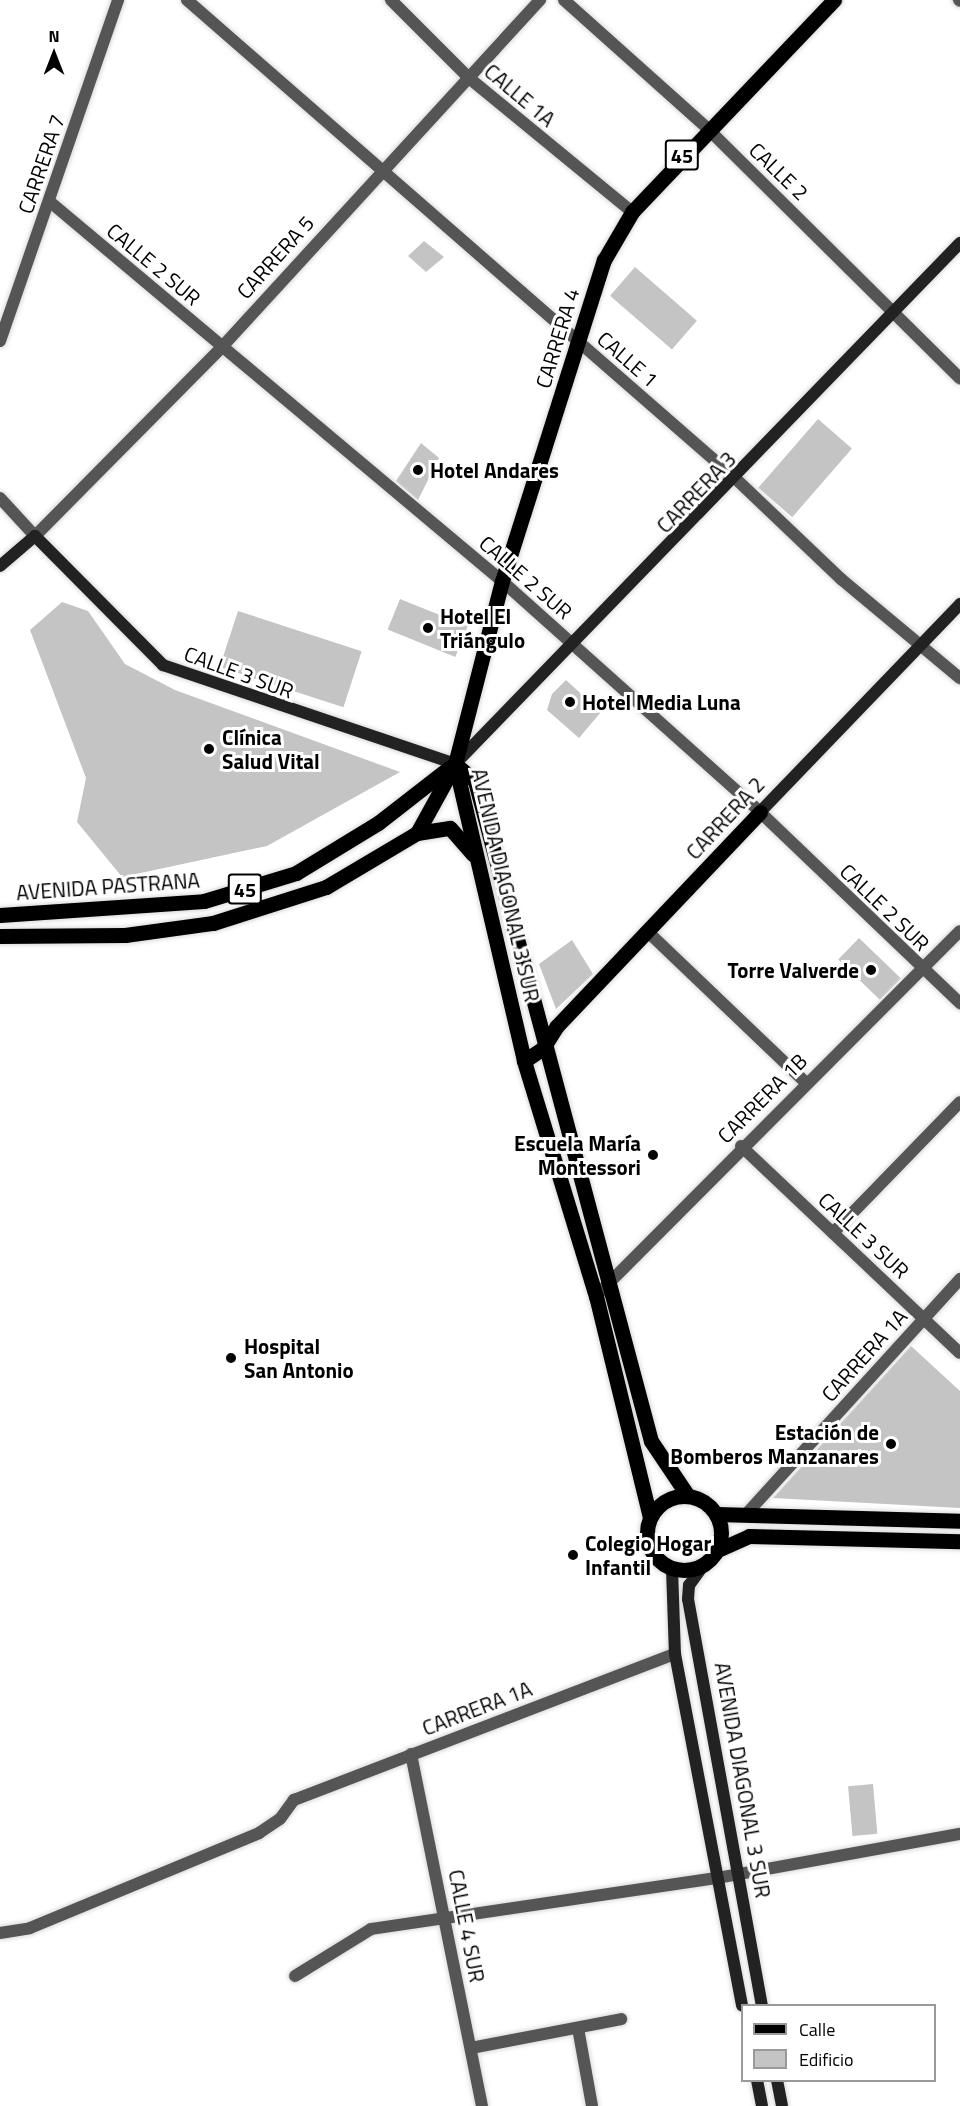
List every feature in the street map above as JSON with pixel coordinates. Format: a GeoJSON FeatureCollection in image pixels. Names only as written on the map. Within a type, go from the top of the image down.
{"type":"FeatureCollection","features":[{"type":"Feature","properties":{"kind":"main road","name":"CARRERA 4"},"geometry":{"type":"LineString","coordinates":[[455,764],[502,581],[604,260],[632,212],[707,128],[834,0]]}},
{"type":"Feature","properties":{"kind":"main road","name":"CARRERA 3"},"geometry":{"type":"LineString","coordinates":[[455,764],[575,645],[736,479],[960,243]]}},
{"type":"Feature","properties":{"kind":"main road"},"geometry":{"type":"LineString","coordinates":[[0,566],[35,536]]}},
{"type":"Feature","properties":{"kind":"main road","name":"CALLE 3 SUR"},"geometry":{"type":"LineString","coordinates":[[35,536],[163,665],[455,764]]}},
{"type":"Feature","properties":{"kind":"main road","name":"CARRERA 2"},"geometry":{"type":"LineString","coordinates":[[524,1061],[543,1048],[647,931],[960,604]]}},
{"type":"Feature","properties":{"kind":"main road"},"geometry":{"type":"LineString","coordinates":[[417,833],[455,764]]}},
{"type":"Feature","properties":{"kind":"main road","name":"AVENIDA DIAGONAL 3 SUR"},"geometry":{"type":"LineString","coordinates":[[455,764],[524,1061],[596,1296],[650,1518]]}},
{"type":"Feature","properties":{"kind":"main road","name":"AVENIDA DIAGONAL 3 SUR"},"geometry":{"type":"LineString","coordinates":[[455,764],[475,781],[543,1048],[612,1283],[651,1441],[688,1496]]}},
{"type":"Feature","properties":{"kind":"main road","name":"AVENIDA PASTRANA"},"geometry":{"type":"LineString","coordinates":[[0,915],[204,901],[296,873],[378,823],[455,764]]}},
{"type":"Feature","properties":{"kind":"main road"},"geometry":{"type":"LineString","coordinates":[[417,833],[450,828],[479,864]]}},
{"type":"Feature","properties":{"kind":"main road","name":"AVENIDA PASTRANA"},"geometry":{"type":"LineString","coordinates":[[0,936],[125,935],[213,923],[326,887],[417,833]]}},
{"type":"Feature","properties":{"kind":"main road"},"geometry":{"type":"LineString","coordinates":[[960,1521],[749,1511],[716,1514],[688,1496],[666,1502],[650,1518],[647,1538],[655,1557],[672,1569],[703,1566],[720,1549],[749,1536],[960,1541]]}},
{"type":"Feature","properties":{"kind":"main road"},"geometry":{"type":"LineString","coordinates":[[716,1514],[720,1549]]}},
{"type":"Feature","properties":{"kind":"main road","name":"AVENIDA DIAGONAL 3 SUR"},"geometry":{"type":"LineString","coordinates":[[703,1566],[689,1585],[688,1599],[762,2004]]}},
{"type":"Feature","properties":{"kind":"main road","name":"AVENIDA DIAGONAL 3 SUR"},"geometry":{"type":"LineString","coordinates":[[672,1569],[675,1654],[742,2004]]}},
{"type":"Feature","properties":{"kind":"main road"},"geometry":{"type":"LineString","coordinates":[[757,2082],[762,2106]]}},
{"type":"Feature","properties":{"kind":"main road"},"geometry":{"type":"LineString","coordinates":[[777,2082],[782,2106]]}},
{"type":"Feature","properties":{"kind":"street","name":"CARRERA 7"},"geometry":{"type":"LineString","coordinates":[[0,341],[118,0]]}},
{"type":"Feature","properties":{"kind":"street","name":"CALLE 1A"},"geometry":{"type":"LineString","coordinates":[[392,0],[469,78],[632,212]]}},
{"type":"Feature","properties":{"kind":"street","name":"CARRERA 5"},"geometry":{"type":"LineString","coordinates":[[35,536],[222,347],[540,0]]}},
{"type":"Feature","properties":{"kind":"street","name":"CALLE 2"},"geometry":{"type":"LineString","coordinates":[[564,0],[707,128],[960,378]]}},
{"type":"Feature","properties":{"kind":"street","name":"CALLE 1"},"geometry":{"type":"LineString","coordinates":[[195,2],[382,171],[736,479],[841,579],[922,644],[960,678]]}},
{"type":"Feature","properties":{"kind":"street","name":"CALLE 2 SUR"},"geometry":{"type":"LineString","coordinates":[[49,201],[502,581],[575,645],[760,812],[922,970],[960,1003]]}},
{"type":"Feature","properties":{"kind":"street","name":"CALLE 3 SUR"},"geometry":{"type":"LineString","coordinates":[[0,498],[35,536]]}},
{"type":"Feature","properties":{"kind":"street"},"geometry":{"type":"LineString","coordinates":[[647,931],[805,1082]]}},
{"type":"Feature","properties":{"kind":"street","name":"CARRERA 1B"},"geometry":{"type":"LineString","coordinates":[[596,1296],[612,1283],[741,1146],[960,931]]}},
{"type":"Feature","properties":{"kind":"street"},"geometry":{"type":"LineString","coordinates":[[833,1233],[960,1102]]}},
{"type":"Feature","properties":{"kind":"street","name":"CALLE 3 SUR"},"geometry":{"type":"LineString","coordinates":[[741,1146],[960,1353]]}},
{"type":"Feature","properties":{"kind":"street","name":"CARRERA 1A"},"geometry":{"type":"LineString","coordinates":[[749,1511],[960,1279]]}},
{"type":"Feature","properties":{"kind":"street","name":"CARRERA 1A"},"geometry":{"type":"LineString","coordinates":[[0,1933],[30,1928],[259,1833],[280,1819],[294,1800],[675,1654]]}},
{"type":"Feature","properties":{"kind":"street","name":"CALLE 4 SUR"},"geometry":{"type":"LineString","coordinates":[[411,1755],[447,1917],[482,2106]]}},
{"type":"Feature","properties":{"kind":"street"},"geometry":{"type":"LineString","coordinates":[[295,1976],[357,1934],[447,1917],[717,1878],[960,1834]]}},
{"type":"Feature","properties":{"kind":"street"},"geometry":{"type":"LineString","coordinates":[[471,2048],[621,2019]]}},
{"type":"Feature","properties":{"kind":"street"},"geometry":{"type":"LineString","coordinates":[[578,2028],[592,2106]]}},
{"type":"Feature","properties":{"kind":"building"},"geometry":{"type":"Polygon","coordinates":[[[424,241],[444,257],[426,272],[408,256],[424,241]]]}},
{"type":"Feature","properties":{"kind":"building"},"geometry":{"type":"Polygon","coordinates":[[[635,267],[697,321],[672,349],[610,296],[635,267]]]}},
{"type":"Feature","properties":{"kind":"building"},"geometry":{"type":"Polygon","coordinates":[[[818,419],[852,449],[792,517],[758,488],[818,419]]]}},
{"type":"Feature","properties":{"kind":"building","name":"Hotel Andares"},"geometry":{"type":"Polygon","coordinates":[[[421,443],[439,458],[418,500],[396,481],[421,443]]]}},
{"type":"Feature","properties":{"kind":"building","name":"Hotel El Triángulo"},"geometry":{"type":"Polygon","coordinates":[[[400,599],[468,626],[455,657],[388,630],[400,599]]]}},
{"type":"Feature","properties":{"kind":"building","name":"Clínica Salud Vital"},"geometry":{"type":"Polygon","coordinates":[[[62,602],[88,611],[125,664],[175,690],[400,772],[267,846],[122,877],[77,822],[86,778],[30,630],[62,602]]]}},
{"type":"Feature","properties":{"kind":"building"},"geometry":{"type":"Polygon","coordinates":[[[238,611],[362,651],[343,707],[220,667],[238,611]]]}},
{"type":"Feature","properties":{"kind":"building","name":"Hotel Media Luna"},"geometry":{"type":"Polygon","coordinates":[[[566,680],[601,712],[579,738],[547,710],[552,694],[566,680]]]}},
{"type":"Feature","properties":{"kind":"building","name":"Torre Valverde"},"geometry":{"type":"Polygon","coordinates":[[[859,938],[901,978],[880,1000],[838,960],[859,938]]]}},
{"type":"Feature","properties":{"kind":"building"},"geometry":{"type":"Polygon","coordinates":[[[572,940],[593,974],[556,1009],[539,964],[572,940]]]}},
{"type":"Feature","properties":{"kind":"building","name":"Estación de Bomberos Manzanares"},"geometry":{"type":"Polygon","coordinates":[[[911,1346],[960,1391],[960,1508],[773,1498],[911,1346]]]}},
{"type":"Feature","properties":{"kind":"building"},"geometry":{"type":"Polygon","coordinates":[[[873,1784],[877,1834],[852,1836],[848,1786],[873,1784]]]}},
{"type":"Feature","properties":{"kind":"place","name":"Hotel Andares"},"geometry":{"type":"Point","coordinates":[418,470]}},
{"type":"Feature","properties":{"kind":"place","name":"Hotel El Triángulo"},"geometry":{"type":"Point","coordinates":[428,628]}},
{"type":"Feature","properties":{"kind":"place","name":"Hotel Media Luna"},"geometry":{"type":"Point","coordinates":[570,702]}},
{"type":"Feature","properties":{"kind":"place","name":"Clínica Salud Vital"},"geometry":{"type":"Point","coordinates":[209,749]}},
{"type":"Feature","properties":{"kind":"place","name":"Torre Valverde"},"geometry":{"type":"Point","coordinates":[871,970]}},
{"type":"Feature","properties":{"kind":"place","name":"Escuela María Montessori"},"geometry":{"type":"Point","coordinates":[653,1155]}},
{"type":"Feature","properties":{"kind":"place","name":"Hospital San Antonio"},"geometry":{"type":"Point","coordinates":[231,1358]}},
{"type":"Feature","properties":{"kind":"place","name":"Estación de Bomberos Manzanares"},"geometry":{"type":"Point","coordinates":[891,1444]}},
{"type":"Feature","properties":{"kind":"place","name":"Colegio Hogar Infantil"},"geometry":{"type":"Point","coordinates":[573,1555]}}]}
